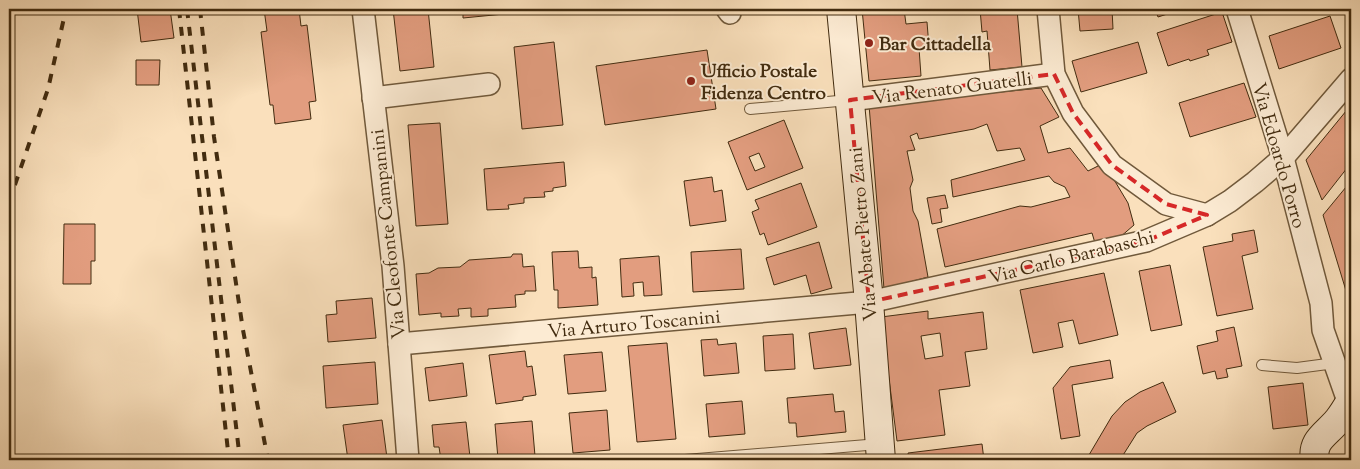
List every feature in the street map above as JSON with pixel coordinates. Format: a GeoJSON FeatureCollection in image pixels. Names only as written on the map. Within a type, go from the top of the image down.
{"type":"FeatureCollection","features":[{"type":"Feature","properties":{"kind":"street","name":"Via Cleofonte Campanini"},"geometry":{"type":"LineString","coordinates":[[363,9],[393,266],[408,460]]}},
{"type":"Feature","properties":{"kind":"street","name":"Via Abate Pietro Zani"},"geometry":{"type":"LineString","coordinates":[[841,9],[869,302],[880,452]]}},
{"type":"Feature","properties":{"kind":"street"},"geometry":{"type":"LineString","coordinates":[[1048,9],[1054,74],[1073,113],[1112,165],[1166,204],[1207,215]]}},
{"type":"Feature","properties":{"kind":"street","name":"Via Edoardo Porro"},"geometry":{"type":"LineString","coordinates":[[1237,9],[1283,158],[1321,303],[1323,330],[1343,361],[1330,433]]}},
{"type":"Feature","properties":{"kind":"street","name":"Via Renato Guatelli"},"geometry":{"type":"LineString","coordinates":[[850,100],[1054,74]]}},
{"type":"Feature","properties":{"kind":"street","name":"Via Carlo Barabaschi"},"geometry":{"type":"LineString","coordinates":[[869,302],[1146,241],[1207,215],[1230,201],[1283,158],[1351,79]]}},
{"type":"Feature","properties":{"kind":"street"},"geometry":{"type":"LineString","coordinates":[[373,98],[489,84]]}},
{"type":"Feature","properties":{"kind":"street","name":"Via Arturo Toscanini"},"geometry":{"type":"LineString","coordinates":[[399,344],[869,302]]}},
{"type":"Feature","properties":{"kind":"lane"},"geometry":{"type":"LineString","coordinates":[[750,109],[850,100]]}},
{"type":"Feature","properties":{"kind":"lane"},"geometry":{"type":"LineString","coordinates":[[1262,365],[1297,368],[1343,361]]}},
{"type":"Feature","properties":{"kind":"lane"},"geometry":{"type":"LineString","coordinates":[[685,460],[880,452]]}},
{"type":"Feature","properties":{"kind":"highlighted area"},"geometry":{"type":"Polygon","coordinates":[[[1054,74],[1073,113],[1112,165],[1166,204],[1207,215],[1146,241],[869,302],[850,100],[1054,74]]]}},
{"type":"Feature","properties":{"kind":"building"},"geometry":{"type":"Polygon","coordinates":[[[137,9],[170,9],[174,38],[141,42],[137,9]]]}},
{"type":"Feature","properties":{"kind":"building"},"geometry":{"type":"Polygon","coordinates":[[[264,9],[299,9],[301,26],[307,25],[316,101],[309,102],[311,119],[275,124],[273,105],[270,105],[261,32],[267,31],[264,9]]]}},
{"type":"Feature","properties":{"kind":"building"},"geometry":{"type":"Polygon","coordinates":[[[393,9],[428,9],[434,67],[400,71],[393,9]]]}},
{"type":"Feature","properties":{"kind":"building"},"geometry":{"type":"Polygon","coordinates":[[[463,9],[545,9],[545,10],[463,18],[463,9]]]}},
{"type":"Feature","properties":{"kind":"building"},"geometry":{"type":"Polygon","coordinates":[[[862,9],[904,9],[906,24],[927,22],[929,47],[919,48],[921,76],[869,81],[862,9]]]}},
{"type":"Feature","properties":{"kind":"building"},"geometry":{"type":"Polygon","coordinates":[[[980,9],[1017,9],[1022,67],[990,70],[987,31],[982,32],[980,9]]]}},
{"type":"Feature","properties":{"kind":"building"},"geometry":{"type":"Polygon","coordinates":[[[1078,9],[1112,9],[1113,29],[1080,31],[1078,9]]]}},
{"type":"Feature","properties":{"kind":"building"},"geometry":{"type":"Polygon","coordinates":[[[1155,9],[1183,9],[1158,17],[1155,9]]]}},
{"type":"Feature","properties":{"kind":"building"},"geometry":{"type":"Polygon","coordinates":[[[1222,12],[1232,42],[1207,50],[1209,55],[1168,66],[1157,33],[1222,12]]]}},
{"type":"Feature","properties":{"kind":"building"},"geometry":{"type":"Polygon","coordinates":[[[1330,16],[1341,48],[1279,69],[1269,36],[1330,16]]]}},
{"type":"Feature","properties":{"kind":"building"},"geometry":{"type":"Polygon","coordinates":[[[554,42],[563,125],[522,129],[514,47],[554,42]]]}},
{"type":"Feature","properties":{"kind":"building"},"geometry":{"type":"Polygon","coordinates":[[[1138,42],[1147,73],[1081,92],[1072,61],[1138,42]]]}},
{"type":"Feature","properties":{"kind":"building"},"geometry":{"type":"Polygon","coordinates":[[[707,50],[716,109],[605,125],[596,66],[707,50]]]}},
{"type":"Feature","properties":{"kind":"building"},"geometry":{"type":"Polygon","coordinates":[[[136,60],[160,60],[159,85],[136,85],[136,60]]]}},
{"type":"Feature","properties":{"kind":"building"},"geometry":{"type":"Polygon","coordinates":[[[1244,83],[1256,117],[1190,137],[1179,103],[1244,83]]]}},
{"type":"Feature","properties":{"kind":"building"},"geometry":{"type":"Polygon","coordinates":[[[1041,88],[1059,117],[1040,126],[1048,153],[1070,148],[1088,171],[1104,163],[1128,203],[1134,225],[1119,238],[1095,243],[1092,233],[945,267],[937,229],[1020,206],[1031,207],[1070,197],[1065,187],[1054,182],[1049,176],[953,197],[951,180],[1025,160],[1020,148],[997,151],[987,124],[974,129],[919,139],[917,133],[910,136],[915,150],[907,151],[913,180],[910,188],[913,211],[918,221],[928,277],[884,289],[869,105],[1041,88]]]}},
{"type":"Feature","properties":{"kind":"building"},"geometry":{"type":"Polygon","coordinates":[[[1351,105],[1351,163],[1322,200],[1306,160],[1351,105]]]}},
{"type":"Feature","properties":{"kind":"building"},"geometry":{"type":"Polygon","coordinates":[[[784,120],[803,168],[747,190],[728,142],[784,120]],[[759,153],[749,157],[755,171],[765,167],[759,153]]]}},
{"type":"Feature","properties":{"kind":"building"},"geometry":{"type":"Polygon","coordinates":[[[440,123],[448,224],[416,226],[408,125],[440,123]]]}},
{"type":"Feature","properties":{"kind":"building"},"geometry":{"type":"Polygon","coordinates":[[[564,162],[566,186],[544,192],[545,197],[524,198],[524,203],[508,205],[509,209],[487,210],[484,169],[564,162]]]}},
{"type":"Feature","properties":{"kind":"building"},"geometry":{"type":"Polygon","coordinates":[[[712,177],[714,192],[722,190],[726,221],[690,226],[684,181],[712,177]]]}},
{"type":"Feature","properties":{"kind":"building"},"geometry":{"type":"Polygon","coordinates":[[[1351,181],[1351,297],[1347,294],[1323,215],[1351,181]]]}},
{"type":"Feature","properties":{"kind":"building"},"geometry":{"type":"Polygon","coordinates":[[[801,183],[817,227],[768,245],[764,233],[760,235],[752,212],[759,209],[755,200],[801,183]]]}},
{"type":"Feature","properties":{"kind":"building"},"geometry":{"type":"Polygon","coordinates":[[[945,195],[948,208],[940,209],[942,222],[932,224],[927,198],[945,195]]]}},
{"type":"Feature","properties":{"kind":"building"},"geometry":{"type":"Polygon","coordinates":[[[64,224],[95,224],[95,261],[91,261],[91,284],[63,284],[64,224]]]}},
{"type":"Feature","properties":{"kind":"building"},"geometry":{"type":"Polygon","coordinates":[[[1254,230],[1258,252],[1242,256],[1253,309],[1217,316],[1203,247],[1233,241],[1232,234],[1254,230]]]}},
{"type":"Feature","properties":{"kind":"building"},"geometry":{"type":"Polygon","coordinates":[[[819,242],[832,288],[811,294],[806,275],[774,285],[766,258],[819,242]]]}},
{"type":"Feature","properties":{"kind":"building"},"geometry":{"type":"Polygon","coordinates":[[[741,249],[744,289],[693,292],[691,252],[741,249]]]}},
{"type":"Feature","properties":{"kind":"building"},"geometry":{"type":"Polygon","coordinates":[[[578,251],[579,268],[592,267],[592,278],[596,277],[598,305],[558,308],[558,290],[554,290],[552,252],[578,251]]]}},
{"type":"Feature","properties":{"kind":"building"},"geometry":{"type":"Polygon","coordinates":[[[513,254],[522,254],[523,267],[534,266],[536,291],[525,291],[525,294],[515,295],[516,307],[488,309],[488,316],[471,317],[471,308],[458,309],[459,316],[441,317],[441,313],[419,315],[416,274],[429,273],[438,268],[460,267],[469,260],[511,257],[513,254]]]}},
{"type":"Feature","properties":{"kind":"building"},"geometry":{"type":"Polygon","coordinates":[[[659,256],[662,295],[644,296],[643,282],[633,283],[634,296],[622,297],[620,259],[659,256]]]}},
{"type":"Feature","properties":{"kind":"building"},"geometry":{"type":"Polygon","coordinates":[[[1170,265],[1182,325],[1151,331],[1139,271],[1170,265]]]}},
{"type":"Feature","properties":{"kind":"building"},"geometry":{"type":"Polygon","coordinates":[[[1104,273],[1118,335],[1079,344],[1073,320],[1058,323],[1063,347],[1033,353],[1020,290],[1104,273]]]}},
{"type":"Feature","properties":{"kind":"building"},"geometry":{"type":"Polygon","coordinates":[[[372,298],[376,338],[328,342],[326,315],[337,314],[336,301],[372,298]]]}},
{"type":"Feature","properties":{"kind":"building"},"geometry":{"type":"Polygon","coordinates":[[[928,311],[928,319],[983,312],[987,349],[965,352],[970,386],[939,390],[945,435],[897,441],[881,317],[928,311]],[[940,333],[921,336],[925,359],[943,356],[940,333]]]}},
{"type":"Feature","properties":{"kind":"building"},"geometry":{"type":"Polygon","coordinates":[[[1234,327],[1242,366],[1226,369],[1228,377],[1217,379],[1215,371],[1203,374],[1197,346],[1218,341],[1216,331],[1234,327]]]}},
{"type":"Feature","properties":{"kind":"building"},"geometry":{"type":"Polygon","coordinates":[[[846,328],[851,365],[814,369],[809,333],[846,328]]]}},
{"type":"Feature","properties":{"kind":"building"},"geometry":{"type":"Polygon","coordinates":[[[793,334],[795,369],[765,371],[763,336],[793,334]]]}},
{"type":"Feature","properties":{"kind":"building"},"geometry":{"type":"Polygon","coordinates":[[[717,339],[718,345],[736,343],[739,373],[704,376],[701,340],[717,339]]]}},
{"type":"Feature","properties":{"kind":"building"},"geometry":{"type":"Polygon","coordinates":[[[667,343],[676,439],[637,442],[628,346],[667,343]]]}},
{"type":"Feature","properties":{"kind":"building"},"geometry":{"type":"Polygon","coordinates":[[[525,351],[527,367],[532,366],[536,395],[523,397],[523,400],[496,404],[489,355],[525,351]]]}},
{"type":"Feature","properties":{"kind":"building"},"geometry":{"type":"Polygon","coordinates":[[[602,352],[606,391],[568,394],[564,355],[602,352]]]}},
{"type":"Feature","properties":{"kind":"building"},"geometry":{"type":"Polygon","coordinates":[[[1110,360],[1113,378],[1072,385],[1080,436],[1061,439],[1053,388],[1070,367],[1110,360]]]}},
{"type":"Feature","properties":{"kind":"building"},"geometry":{"type":"Polygon","coordinates":[[[375,362],[378,404],[326,408],[323,366],[375,362]]]}},
{"type":"Feature","properties":{"kind":"building"},"geometry":{"type":"Polygon","coordinates":[[[463,363],[467,396],[429,401],[425,368],[463,363]]]}},
{"type":"Feature","properties":{"kind":"building"},"geometry":{"type":"Polygon","coordinates":[[[1163,382],[1176,412],[1137,433],[1120,460],[1086,460],[1112,416],[1125,402],[1140,392],[1163,382]]]}},
{"type":"Feature","properties":{"kind":"building"},"geometry":{"type":"Polygon","coordinates":[[[1303,383],[1308,425],[1273,429],[1268,387],[1303,383]]]}},
{"type":"Feature","properties":{"kind":"building"},"geometry":{"type":"Polygon","coordinates":[[[833,394],[835,412],[844,411],[846,432],[797,437],[796,423],[789,423],[787,398],[833,394]]]}},
{"type":"Feature","properties":{"kind":"building"},"geometry":{"type":"Polygon","coordinates":[[[742,401],[745,434],[709,437],[706,404],[742,401]]]}},
{"type":"Feature","properties":{"kind":"building"},"geometry":{"type":"Polygon","coordinates":[[[607,410],[610,450],[573,453],[569,413],[607,410]]]}},
{"type":"Feature","properties":{"kind":"building"},"geometry":{"type":"Polygon","coordinates":[[[382,420],[387,458],[348,460],[343,425],[382,420]]]}},
{"type":"Feature","properties":{"kind":"building"},"geometry":{"type":"Polygon","coordinates":[[[532,421],[535,456],[498,459],[495,424],[532,421]]]}},
{"type":"Feature","properties":{"kind":"building"},"geometry":{"type":"Polygon","coordinates":[[[466,422],[470,457],[441,460],[439,447],[434,447],[432,425],[466,422]]]}},
{"type":"Feature","properties":{"kind":"building"},"geometry":{"type":"Polygon","coordinates":[[[982,444],[984,460],[909,460],[908,453],[982,444]]]}},
{"type":"Feature","properties":{"kind":"railway"},"geometry":{"type":"LineString","coordinates":[[9,202],[48,89],[66,9]]}},
{"type":"Feature","properties":{"kind":"railway"},"geometry":{"type":"LineString","coordinates":[[179,9],[229,460]]}},
{"type":"Feature","properties":{"kind":"railway"},"geometry":{"type":"LineString","coordinates":[[187,9],[240,460]]}},
{"type":"Feature","properties":{"kind":"railway"},"geometry":{"type":"LineString","coordinates":[[200,9],[214,137],[243,330],[268,460]]}},
{"type":"Feature","properties":{"kind":"place","name":"Bar Cittadella"},"geometry":{"type":"Point","coordinates":[869,43]}},
{"type":"Feature","properties":{"kind":"place","name":"Ufficio Postale Fidenza Centro"},"geometry":{"type":"Point","coordinates":[691,81]}}]}
